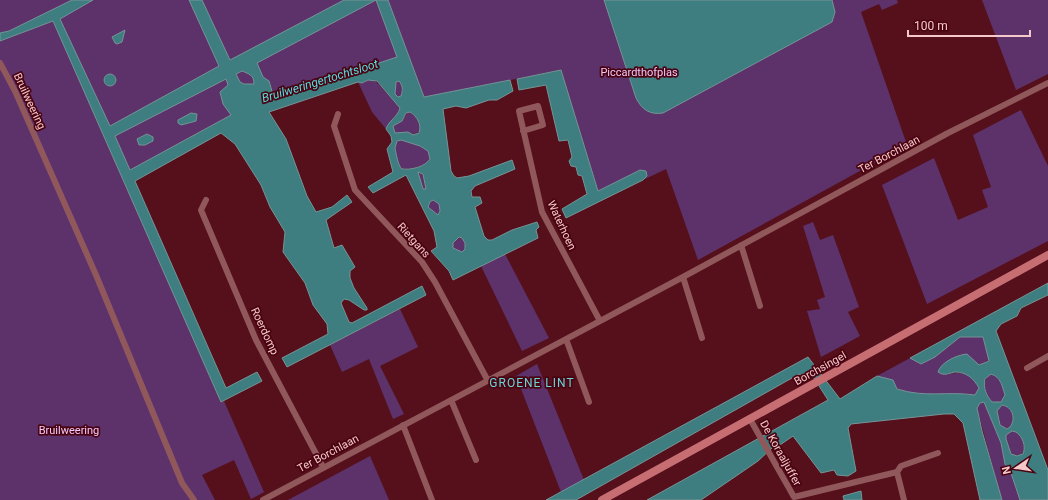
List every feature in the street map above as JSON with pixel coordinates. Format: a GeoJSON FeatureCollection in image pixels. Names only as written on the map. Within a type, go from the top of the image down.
{"type":"FeatureCollection","features":[{"type":"Feature","properties":{"kind":"main road","name":"Borchsingel"},"geometry":{"type":"LineString","coordinates":[[602,500],[1048,255]]}},
{"type":"Feature","properties":{"kind":"street","name":"Bruilweering"},"geometry":{"type":"LineString","coordinates":[[0,63],[15,91],[93,269],[182,482],[194,500]]}},
{"type":"Feature","properties":{"kind":"street","name":"Ter Borchlaan"},"geometry":{"type":"LineString","coordinates":[[263,500],[322,467],[488,381],[683,277],[948,133],[1048,83]]}},
{"type":"Feature","properties":{"kind":"street","name":"Waterhoen"},"geometry":{"type":"LineString","coordinates":[[523,131],[543,125],[538,106],[519,111],[523,131],[542,212],[600,321]]}},
{"type":"Feature","properties":{"kind":"street","name":"Rietgans"},"geometry":{"type":"LineString","coordinates":[[338,114],[334,126],[355,190],[422,262],[435,282],[488,381]]}},
{"type":"Feature","properties":{"kind":"street","name":"Roerdomp"},"geometry":{"type":"LineString","coordinates":[[206,200],[201,210],[256,340],[322,467]]}},
{"type":"Feature","properties":{"kind":"street"},"geometry":{"type":"LineString","coordinates":[[741,245],[760,306]]}},
{"type":"Feature","properties":{"kind":"street"},"geometry":{"type":"LineString","coordinates":[[683,277],[702,338]]}},
{"type":"Feature","properties":{"kind":"street"},"geometry":{"type":"LineString","coordinates":[[566,339],[590,402]]}},
{"type":"Feature","properties":{"kind":"street"},"geometry":{"type":"LineString","coordinates":[[1027,368],[1048,356]]}},
{"type":"Feature","properties":{"kind":"street"},"geometry":{"type":"LineString","coordinates":[[451,400],[476,460]]}},
{"type":"Feature","properties":{"kind":"street","name":"De Koraaljuffer"},"geometry":{"type":"LineString","coordinates":[[750,419],[792,498],[897,472],[901,466],[938,453]]}},
{"type":"Feature","properties":{"kind":"street"},"geometry":{"type":"LineString","coordinates":[[403,425],[432,500]]}},
{"type":"Feature","properties":{"kind":"street"},"geometry":{"type":"LineString","coordinates":[[897,472],[904,500]]}},
{"type":"Feature","properties":{"kind":"green space","name":"Piccardthofplas"},"geometry":{"type":"Polygon","coordinates":[[[0,0],[897,0],[898,3],[882,10],[879,4],[861,12],[907,145],[698,260],[666,169],[643,180],[647,176],[640,170],[598,191],[561,70],[424,97],[408,54],[231,115],[130,170],[55,9],[9,31],[0,33],[0,0]]]}},
{"type":"Feature","properties":{"kind":"green space"},"geometry":{"type":"Polygon","coordinates":[[[982,0],[1048,0],[1048,74],[1016,90],[982,0]]]}},
{"type":"Feature","properties":{"kind":"green space"},"geometry":{"type":"Polygon","coordinates":[[[53,21],[221,402],[224,401],[264,492],[251,499],[234,460],[202,475],[215,500],[0,500],[0,41],[53,21]]]}},
{"type":"Feature","properties":{"kind":"green space"},"geometry":{"type":"Polygon","coordinates":[[[373,79],[400,108],[386,129],[372,112],[358,82],[363,83],[373,79]]]}},
{"type":"Feature","properties":{"kind":"green space"},"geometry":{"type":"Polygon","coordinates":[[[399,81],[402,90],[401,96],[398,97],[394,94],[396,82],[399,81]]]}},
{"type":"Feature","properties":{"kind":"green space"},"geometry":{"type":"Polygon","coordinates":[[[1021,110],[1048,166],[1048,241],[927,304],[882,185],[934,158],[958,220],[988,207],[982,190],[991,187],[973,135],[1021,110]]]}},
{"type":"Feature","properties":{"kind":"green space"},"geometry":{"type":"Polygon","coordinates":[[[408,112],[414,115],[417,119],[420,131],[413,135],[395,133],[393,126],[402,121],[408,112]]]}},
{"type":"Feature","properties":{"kind":"green space"},"geometry":{"type":"Polygon","coordinates":[[[401,140],[420,146],[428,151],[430,159],[428,162],[421,166],[402,169],[398,163],[395,152],[397,141],[401,140]]]}},
{"type":"Feature","properties":{"kind":"green space"},"geometry":{"type":"Polygon","coordinates":[[[418,172],[423,174],[426,189],[423,189],[418,172]]]}},
{"type":"Feature","properties":{"kind":"green space"},"geometry":{"type":"Polygon","coordinates":[[[432,200],[439,204],[440,211],[438,215],[428,207],[432,200]]]}},
{"type":"Feature","properties":{"kind":"green space"},"geometry":{"type":"Polygon","coordinates":[[[813,222],[820,240],[833,235],[859,307],[848,312],[860,336],[821,357],[807,311],[820,309],[817,300],[825,297],[803,226],[813,222]]]}},
{"type":"Feature","properties":{"kind":"green space"},"geometry":{"type":"Polygon","coordinates":[[[459,238],[464,240],[466,245],[464,250],[459,252],[454,250],[452,245],[454,240],[459,238]]]}},
{"type":"Feature","properties":{"kind":"green space"},"geometry":{"type":"Polygon","coordinates":[[[505,254],[549,338],[522,351],[481,266],[505,254]]]}},
{"type":"Feature","properties":{"kind":"green space"},"geometry":{"type":"Polygon","coordinates":[[[400,309],[418,347],[380,366],[404,414],[393,419],[369,359],[342,372],[330,345],[400,309]]]}},
{"type":"Feature","properties":{"kind":"green space"},"geometry":{"type":"Polygon","coordinates":[[[960,337],[983,337],[989,360],[979,365],[973,361],[946,375],[961,373],[969,376],[979,388],[975,395],[915,394],[896,388],[877,376],[910,358],[921,364],[935,357],[960,337]]]}},
{"type":"Feature","properties":{"kind":"green space"},"geometry":{"type":"Polygon","coordinates":[[[537,364],[584,480],[561,492],[516,376],[537,364]]]}},
{"type":"Feature","properties":{"kind":"green space"},"geometry":{"type":"Polygon","coordinates":[[[991,374],[997,377],[1002,385],[1005,395],[1001,402],[992,403],[985,391],[985,381],[991,374]]]}},
{"type":"Feature","properties":{"kind":"green space"},"geometry":{"type":"Polygon","coordinates":[[[984,402],[1001,443],[1005,464],[1011,473],[1020,500],[1002,500],[977,408],[980,403],[984,402]]]}},
{"type":"Feature","properties":{"kind":"green space"},"geometry":{"type":"Polygon","coordinates":[[[1002,405],[1009,408],[1013,417],[1012,424],[1006,429],[1000,425],[997,411],[1002,405]]]}},
{"type":"Feature","properties":{"kind":"green space"},"geometry":{"type":"Polygon","coordinates":[[[1012,431],[1018,434],[1023,442],[1024,448],[1022,454],[1017,456],[1011,454],[1006,439],[1006,435],[1012,431]]]}},
{"type":"Feature","properties":{"kind":"green space"},"geometry":{"type":"Polygon","coordinates":[[[370,456],[389,500],[288,500],[370,456]]]}},
{"type":"Feature","properties":{"kind":"water"},"geometry":{"type":"Polygon","coordinates":[[[72,0],[93,0],[60,19],[110,126],[219,66],[189,0],[202,0],[230,60],[344,0],[376,0],[388,0],[424,97],[510,80],[513,91],[497,100],[489,100],[466,108],[456,106],[443,109],[451,171],[457,178],[469,176],[512,160],[515,169],[475,186],[471,191],[472,197],[480,197],[482,203],[475,207],[484,236],[488,240],[492,240],[512,230],[537,222],[539,227],[536,230],[538,238],[453,280],[449,271],[431,251],[437,247],[434,231],[406,175],[373,193],[368,187],[393,172],[387,149],[392,142],[391,136],[386,129],[400,108],[377,81],[368,80],[362,83],[358,82],[269,112],[286,139],[307,196],[316,212],[332,207],[347,195],[352,202],[326,220],[334,248],[342,245],[355,267],[350,271],[350,278],[354,288],[367,308],[367,310],[364,310],[349,300],[344,299],[341,303],[349,322],[352,323],[422,286],[426,295],[287,367],[282,358],[328,334],[327,324],[313,305],[305,283],[283,252],[285,232],[270,207],[261,185],[235,144],[221,133],[135,181],[226,388],[257,372],[262,381],[221,402],[53,21],[0,41],[0,33],[9,31],[72,0]],[[376,0],[257,63],[263,77],[269,81],[274,98],[397,57],[376,0]],[[242,71],[236,74],[240,82],[244,84],[254,84],[252,77],[242,71]],[[226,79],[115,136],[130,170],[231,115],[223,104],[220,92],[228,85],[226,79]],[[399,81],[396,82],[395,94],[398,97],[401,96],[402,88],[399,81]],[[410,112],[406,113],[402,121],[393,126],[395,133],[408,132],[413,135],[419,133],[420,127],[417,118],[413,114],[410,112]],[[401,140],[397,141],[395,148],[398,162],[402,169],[418,167],[428,162],[430,159],[428,151],[420,146],[401,140]],[[418,172],[423,189],[426,189],[423,174],[418,172]],[[433,200],[430,202],[428,207],[438,215],[440,211],[439,204],[433,200]],[[459,237],[453,243],[453,248],[462,252],[465,249],[465,243],[462,238],[459,237]]]}},
{"type":"Feature","properties":{"kind":"water","name":"Piccardthofplas"},"geometry":{"type":"Polygon","coordinates":[[[604,0],[832,0],[835,12],[832,22],[663,113],[654,113],[644,109],[636,98],[604,0]]]}},
{"type":"Feature","properties":{"kind":"water"},"geometry":{"type":"Polygon","coordinates":[[[125,30],[122,42],[117,44],[115,43],[112,37],[125,30]]]}},
{"type":"Feature","properties":{"kind":"water"},"geometry":{"type":"Polygon","coordinates":[[[561,70],[598,191],[640,170],[646,171],[647,176],[643,180],[566,218],[562,209],[587,194],[582,176],[578,175],[576,167],[571,166],[569,161],[572,157],[568,140],[559,141],[546,85],[519,90],[517,79],[561,70]]]}},
{"type":"Feature","properties":{"kind":"water"},"geometry":{"type":"Polygon","coordinates":[[[110,74],[114,76],[116,80],[114,84],[110,86],[106,84],[104,80],[106,76],[110,74]]]}},
{"type":"Feature","properties":{"kind":"water"},"geometry":{"type":"Polygon","coordinates":[[[191,113],[197,114],[196,121],[181,125],[178,123],[178,120],[191,113]]]}},
{"type":"Feature","properties":{"kind":"water"},"geometry":{"type":"Polygon","coordinates":[[[147,134],[153,137],[153,141],[145,145],[139,145],[137,139],[147,134]]]}},
{"type":"Feature","properties":{"kind":"water"},"geometry":{"type":"Polygon","coordinates":[[[1048,283],[1048,295],[1021,308],[1017,316],[1001,324],[996,331],[1048,470],[1048,500],[1020,500],[1011,473],[1005,464],[1001,443],[984,402],[980,403],[977,408],[982,431],[1002,500],[980,500],[963,423],[954,414],[944,414],[851,424],[848,428],[856,471],[848,476],[837,475],[834,470],[821,473],[793,436],[777,447],[773,447],[758,461],[701,500],[647,500],[828,400],[812,375],[806,378],[799,374],[576,500],[546,500],[808,357],[840,399],[877,376],[893,380],[897,389],[907,392],[975,395],[979,388],[967,375],[959,372],[942,374],[938,372],[942,365],[954,357],[967,354],[979,365],[989,361],[983,337],[960,337],[935,357],[921,364],[910,358],[1048,283]],[[991,374],[985,379],[984,385],[988,397],[992,402],[1001,402],[1005,395],[1002,385],[997,377],[991,374]],[[1002,405],[997,411],[1000,425],[1007,429],[1010,427],[1013,417],[1009,408],[1002,405]],[[1012,431],[1006,435],[1011,454],[1017,456],[1023,454],[1024,445],[1018,434],[1012,431]]]}},
{"type":"Feature","properties":{"kind":"water"},"geometry":{"type":"Polygon","coordinates":[[[861,491],[862,500],[844,500],[843,496],[861,491]]]}},
{"type":"Feature","properties":{"kind":"district","name":"GROENE LINT"},"geometry":{"type":"Point","coordinates":[532,383]}},
{"type":"Feature","properties":{"kind":"water label","name":"Bruilweringertochtsloot"},"geometry":{"type":"Point","coordinates":[320,81]}}]}
